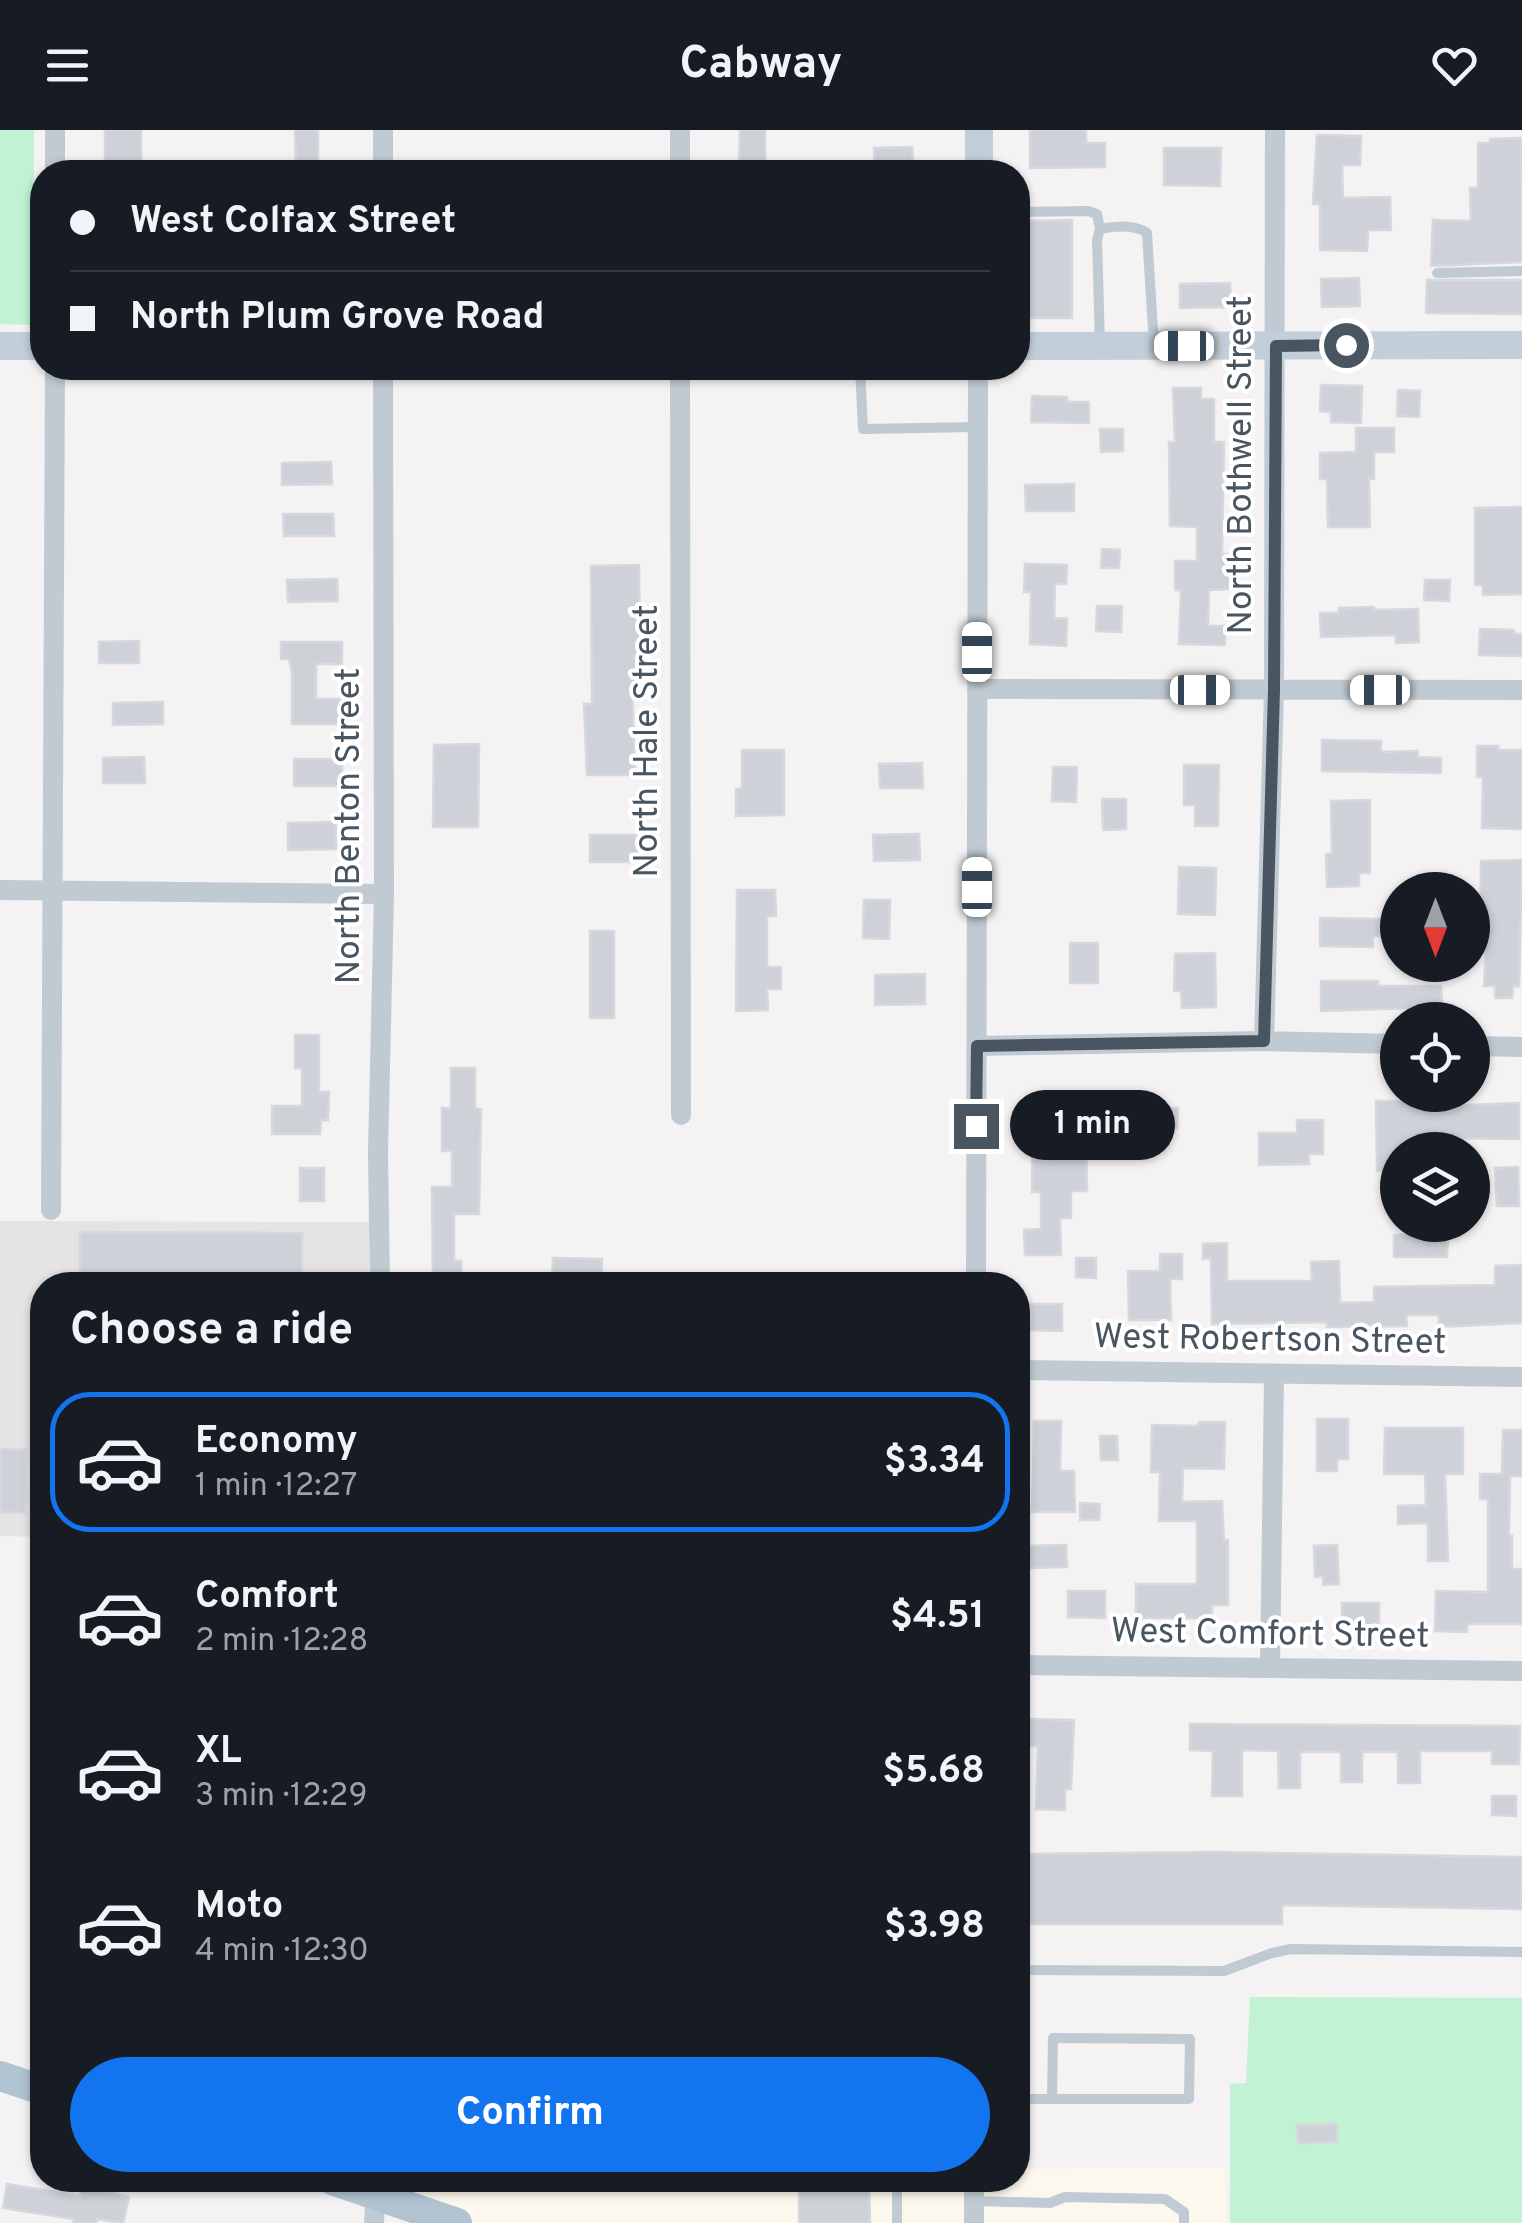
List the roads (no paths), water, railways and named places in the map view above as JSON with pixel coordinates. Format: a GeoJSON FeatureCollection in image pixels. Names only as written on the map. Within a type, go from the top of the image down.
{"type":"FeatureCollection","features":[{"type":"Feature","properties":{"kind":"main road"},"geometry":{"type":"LineString","coordinates":[[0,2076],[30,2086]]}},
{"type":"Feature","properties":{"kind":"main road"},"geometry":{"type":"LineString","coordinates":[[375,2199],[457,2223]]}},
{"type":"Feature","properties":{"kind":"street"},"geometry":{"type":"LineString","coordinates":[[55,160],[56,130]]}},
{"type":"Feature","properties":{"kind":"street"},"geometry":{"type":"LineString","coordinates":[[383,130],[383,160]]}},
{"type":"Feature","properties":{"kind":"street"},"geometry":{"type":"LineString","coordinates":[[680,130],[680,160]]}},
{"type":"Feature","properties":{"kind":"street"},"geometry":{"type":"LineString","coordinates":[[979,130],[979,160]]}},
{"type":"Feature","properties":{"kind":"street","name":"North Bothwell Street"},"geometry":{"type":"LineString","coordinates":[[1264,1041],[1274,690],[1274,130]]}},
{"type":"Feature","properties":{"kind":"street"},"geometry":{"type":"LineString","coordinates":[[1030,346],[1522,345]]}},
{"type":"Feature","properties":{"kind":"street"},"geometry":{"type":"LineString","coordinates":[[0,346],[30,346]]}},
{"type":"Feature","properties":{"kind":"street"},"geometry":{"type":"LineString","coordinates":[[52,1210],[55,380]]}},
{"type":"Feature","properties":{"kind":"street","name":"North Benton Street"},"geometry":{"type":"LineString","coordinates":[[380,1272],[383,380]]}},
{"type":"Feature","properties":{"kind":"street","name":"North Hale Street"},"geometry":{"type":"LineString","coordinates":[[680,380],[680,1115]]}},
{"type":"Feature","properties":{"kind":"street"},"geometry":{"type":"LineString","coordinates":[[976,1272],[978,380]]}},
{"type":"Feature","properties":{"kind":"street"},"geometry":{"type":"LineString","coordinates":[[977,689],[1522,690]]}},
{"type":"Feature","properties":{"kind":"street"},"geometry":{"type":"LineString","coordinates":[[0,890],[384,894]]}},
{"type":"Feature","properties":{"kind":"street"},"geometry":{"type":"LineString","coordinates":[[977,1046],[1264,1041],[1380,1044]]}},
{"type":"Feature","properties":{"kind":"street"},"geometry":{"type":"LineString","coordinates":[[1490,1046],[1522,1047]]}},
{"type":"Feature","properties":{"kind":"street","name":"West Robertson Street"},"geometry":{"type":"LineString","coordinates":[[1030,1370],[1522,1377]]}},
{"type":"Feature","properties":{"kind":"street"},"geometry":{"type":"LineString","coordinates":[[1270,1668],[1274,1376]]}},
{"type":"Feature","properties":{"kind":"street","name":"West Comfort Street"},"geometry":{"type":"LineString","coordinates":[[1030,1665],[1522,1671]]}},
{"type":"Feature","properties":{"kind":"lane"},"geometry":{"type":"LineString","coordinates":[[1030,212],[1097,214],[1100,346]]}},
{"type":"Feature","properties":{"kind":"lane"},"geometry":{"type":"LineString","coordinates":[[1100,229],[1140,228],[1148,233],[1154,346]]}},
{"type":"Feature","properties":{"kind":"lane"},"geometry":{"type":"LineString","coordinates":[[1438,272],[1522,271]]}},
{"type":"Feature","properties":{"kind":"lane"},"geometry":{"type":"LineString","coordinates":[[860,380],[862,428],[978,427]]}},
{"type":"Feature","properties":{"kind":"lane"},"geometry":{"type":"LineString","coordinates":[[1030,1970],[1224,1971],[1272,1952],[1291,1949],[1522,1952]]}},
{"type":"Feature","properties":{"kind":"lane"},"geometry":{"type":"LineString","coordinates":[[1030,2098],[1052,2099],[1189,2099],[1190,2038],[1054,2038],[1052,2099]]}},
{"type":"Feature","properties":{"kind":"lane"},"geometry":{"type":"LineString","coordinates":[[896,2223],[897,2192]]}},
{"type":"Feature","properties":{"kind":"lane"},"geometry":{"type":"LineString","coordinates":[[974,2202],[1050,2203],[1065,2196],[1165,2199],[1184,2212],[1184,2223]]}}]}
